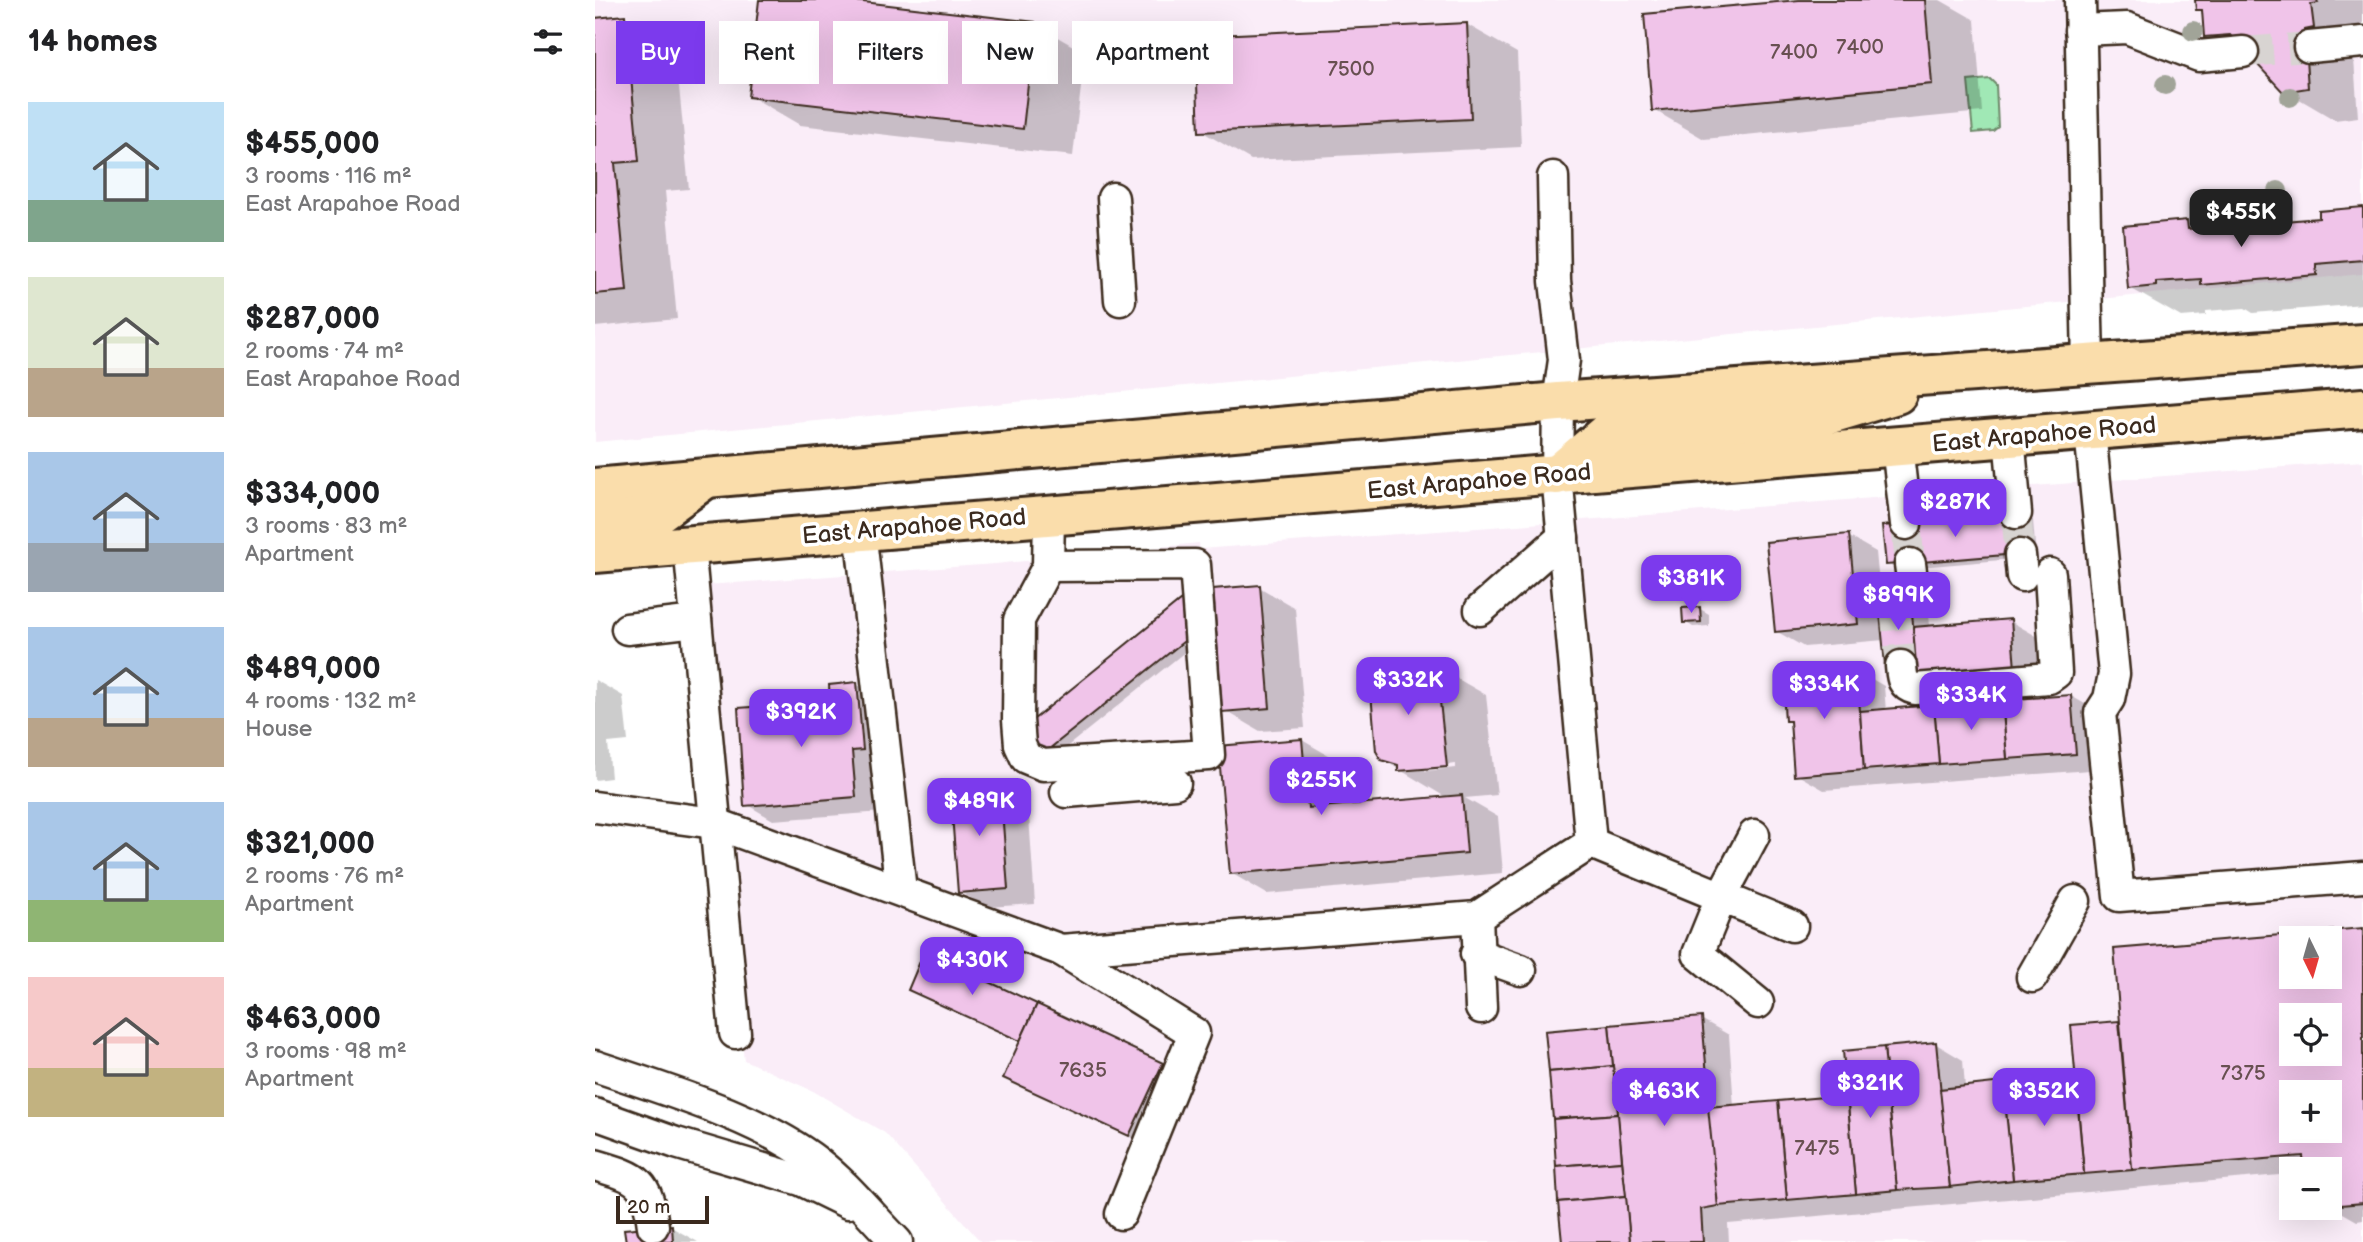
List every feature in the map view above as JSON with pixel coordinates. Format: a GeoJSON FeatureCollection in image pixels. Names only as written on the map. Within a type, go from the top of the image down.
{"type":"FeatureCollection","features":[{"type":"Feature","properties":{"kind":"main road"},"geometry":{"type":"LineString","coordinates":[[595,488],[1558,402],[2363,344]]}},
{"type":"Feature","properties":{"kind":"main road"},"geometry":{"type":"LineString","coordinates":[[1557,475],[1605,434],[1820,417],[1973,373]]}},
{"type":"Feature","properties":{"kind":"main road","name":"East Arapahoe Road"},"geometry":{"type":"LineString","coordinates":[[595,553],[2363,408]]}},
{"type":"Feature","properties":{"kind":"main road"},"geometry":{"type":"LineString","coordinates":[[595,522],[653,517],[707,478]]}},
{"type":"Feature","properties":{"kind":"street"},"geometry":{"type":"LineString","coordinates":[[2080,0],[2088,364]]}},
{"type":"Feature","properties":{"kind":"street"},"geometry":{"type":"LineString","coordinates":[[2080,30],[2127,28],[2199,56],[2243,52]]}},
{"type":"Feature","properties":{"kind":"street"},"geometry":{"type":"LineString","coordinates":[[2309,47],[2363,42]]}},
{"type":"Feature","properties":{"kind":"street"},"geometry":{"type":"LineString","coordinates":[[1553,177],[1556,281],[1564,360],[1558,402],[1557,475],[1591,843]]}},
{"type":"Feature","properties":{"kind":"street"},"geometry":{"type":"LineString","coordinates":[[1113,198],[1120,300]]}},
{"type":"Feature","properties":{"kind":"street"},"geometry":{"type":"LineString","coordinates":[[2090,431],[2114,674],[2109,699],[2101,713],[2119,896],[2363,877]]}},
{"type":"Feature","properties":{"kind":"street"},"geometry":{"type":"LineString","coordinates":[[2009,437],[2016,513]]}},
{"type":"Feature","properties":{"kind":"street"},"geometry":{"type":"LineString","coordinates":[[1898,446],[1906,524]]}},
{"type":"Feature","properties":{"kind":"street"},"geometry":{"type":"LineString","coordinates":[[1048,566],[1195,565],[1209,755],[1043,765],[1027,758],[1020,745],[1017,697],[1019,620],[1048,566],[1049,515]]}},
{"type":"Feature","properties":{"kind":"street"},"geometry":{"type":"LineString","coordinates":[[860,530],[901,891]]}},
{"type":"Feature","properties":{"kind":"street"},"geometry":{"type":"LineString","coordinates":[[1480,611],[1563,537]]}},
{"type":"Feature","properties":{"kind":"street"},"geometry":{"type":"LineString","coordinates":[[689,545],[735,1033]]}},
{"type":"Feature","properties":{"kind":"street"},"geometry":{"type":"LineString","coordinates":[[1901,666],[1902,679],[1908,687],[1915,689],[2049,678],[2056,673],[2057,655],[2031,568]]}},
{"type":"Feature","properties":{"kind":"street"},"geometry":{"type":"LineString","coordinates":[[627,629],[696,621]]}},
{"type":"Feature","properties":{"kind":"street"},"geometry":{"type":"LineString","coordinates":[[1066,792],[1175,783]]}},
{"type":"Feature","properties":{"kind":"street"},"geometry":{"type":"LineString","coordinates":[[595,807],[714,823],[1061,950],[1194,1033],[1121,1214]]}},
{"type":"Feature","properties":{"kind":"street"},"geometry":{"type":"LineString","coordinates":[[1755,835],[1722,895],[1698,954],[1758,1003]]}},
{"type":"Feature","properties":{"kind":"street"},"geometry":{"type":"LineString","coordinates":[[1591,843],[1793,926]]}},
{"type":"Feature","properties":{"kind":"street"},"geometry":{"type":"LineString","coordinates":[[1061,950],[1477,917],[1591,843]]}},
{"type":"Feature","properties":{"kind":"street"},"geometry":{"type":"LineString","coordinates":[[2032,977],[2075,901]]}},
{"type":"Feature","properties":{"kind":"street"},"geometry":{"type":"LineString","coordinates":[[1477,917],[1476,954],[1481,1009]]}},
{"type":"Feature","properties":{"kind":"street"},"geometry":{"type":"LineString","coordinates":[[1476,954],[1521,970]]}},
{"type":"Feature","properties":{"kind":"street"},"geometry":{"type":"LineString","coordinates":[[595,1066],[692,1100],[784,1141],[843,1183],[897,1242]]}},
{"type":"Feature","properties":{"kind":"street"},"geometry":{"type":"LineString","coordinates":[[595,1114],[675,1143],[801,1180],[831,1193],[875,1220]]}},
{"type":"Feature","properties":{"kind":"street"},"geometry":{"type":"LineString","coordinates":[[595,1165],[640,1181],[647,1192],[653,1226]]}},
{"type":"Feature","properties":{"kind":"shaded area"},"geometry":{"type":"Polygon","coordinates":[[[595,0],[2363,0],[2363,274],[595,442],[595,0]]]}},
{"type":"Feature","properties":{"kind":"shaded area"},"geometry":{"type":"Polygon","coordinates":[[[2363,461],[2363,1242],[981,1242],[885,1133],[813,1091],[744,1060],[693,586],[995,564],[1199,543],[1200,549],[2363,461]]]}},
{"type":"Feature","properties":{"kind":"green space"},"geometry":{"type":"Polygon","coordinates":[[[1990,79],[1996,85],[1998,127],[1993,131],[1973,133],[1968,81],[1990,79]]]}},
{"type":"Feature","properties":{"kind":"building"},"geometry":{"type":"Polygon","coordinates":[[[759,0],[846,0],[1026,21],[962,21],[962,84],[1028,84],[1023,129],[748,97],[749,84],[819,84],[819,21],[757,21],[759,0]]]}},
{"type":"Feature","properties":{"kind":"building"},"geometry":{"type":"Polygon","coordinates":[[[1799,0],[1925,0],[1932,84],[1652,111],[1644,14],[1799,0]]]}},
{"type":"Feature","properties":{"kind":"building"},"geometry":{"type":"Polygon","coordinates":[[[2195,0],[2317,0],[2318,3],[2311,4],[2314,28],[2304,30],[2308,88],[2283,92],[2230,35],[2204,37],[2202,10],[2196,10],[2195,0]]]}},
{"type":"Feature","properties":{"kind":"building"},"geometry":{"type":"Polygon","coordinates":[[[625,15],[626,21],[616,21],[616,84],[632,84],[639,161],[615,163],[627,291],[595,294],[595,18],[625,15]]]}},
{"type":"Feature","properties":{"kind":"building"},"geometry":{"type":"Polygon","coordinates":[[[1467,23],[1471,119],[1199,132],[1197,84],[1233,84],[1233,34],[1467,23]]]}},
{"type":"Feature","properties":{"kind":"building"},"geometry":{"type":"Polygon","coordinates":[[[2363,207],[2363,260],[2316,264],[2317,275],[2201,285],[2201,279],[2156,282],[2156,286],[2128,289],[2123,226],[2187,220],[2188,229],[2319,218],[2319,211],[2363,207]]]}},
{"type":"Feature","properties":{"kind":"building"},"geometry":{"type":"Polygon","coordinates":[[[2024,513],[2028,553],[1886,565],[1882,526],[2024,513]]]}},
{"type":"Feature","properties":{"kind":"building"},"geometry":{"type":"Polygon","coordinates":[[[1849,534],[1858,624],[1775,632],[1766,542],[1849,534]]]}},
{"type":"Feature","properties":{"kind":"building"},"geometry":{"type":"Polygon","coordinates":[[[1260,585],[1270,708],[1222,712],[1213,589],[1260,585]]]}},
{"type":"Feature","properties":{"kind":"building"},"geometry":{"type":"Polygon","coordinates":[[[1186,596],[1198,630],[1039,757],[1028,724],[1186,596]]]}},
{"type":"Feature","properties":{"kind":"building"},"geometry":{"type":"Polygon","coordinates":[[[1911,600],[1916,662],[1885,665],[1879,603],[1911,600]]]}},
{"type":"Feature","properties":{"kind":"building"},"geometry":{"type":"Polygon","coordinates":[[[1700,607],[1701,622],[1683,623],[1682,608],[1700,607]]]}},
{"type":"Feature","properties":{"kind":"building"},"geometry":{"type":"Polygon","coordinates":[[[2011,619],[2015,669],[1917,677],[1913,627],[2011,619]]]}},
{"type":"Feature","properties":{"kind":"building"},"geometry":{"type":"Polygon","coordinates":[[[1436,664],[1447,767],[1398,771],[1398,765],[1381,760],[1376,751],[1369,670],[1436,664]]]}},
{"type":"Feature","properties":{"kind":"building"},"geometry":{"type":"Polygon","coordinates":[[[1857,668],[1864,770],[1794,776],[1790,721],[1785,721],[1782,674],[1857,668]]]}},
{"type":"Feature","properties":{"kind":"building"},"geometry":{"type":"Polygon","coordinates":[[[857,682],[863,750],[852,751],[856,797],[744,806],[738,708],[830,701],[829,685],[857,682]]]}},
{"type":"Feature","properties":{"kind":"building"},"geometry":{"type":"Polygon","coordinates":[[[2071,695],[2076,754],[2007,759],[2002,700],[2071,695]]]}},
{"type":"Feature","properties":{"kind":"building"},"geometry":{"type":"Polygon","coordinates":[[[2002,700],[2007,759],[1939,764],[1934,705],[2002,700]]]}},
{"type":"Feature","properties":{"kind":"building"},"geometry":{"type":"Polygon","coordinates":[[[1934,705],[1939,764],[1864,770],[1860,711],[1934,705]]]}},
{"type":"Feature","properties":{"kind":"building"},"geometry":{"type":"Polygon","coordinates":[[[1302,739],[1308,808],[1462,795],[1467,853],[1230,874],[1218,746],[1302,739]]]}},
{"type":"Feature","properties":{"kind":"building"},"geometry":{"type":"Polygon","coordinates":[[[1000,784],[1008,889],[958,893],[950,788],[1000,784]]]}},
{"type":"Feature","properties":{"kind":"building"},"geometry":{"type":"Polygon","coordinates":[[[2363,928],[2363,1203],[2342,1205],[2342,1157],[2279,1157],[2132,1170],[2114,949],[2279,935],[2279,989],[2342,989],[2342,930],[2363,928]]]}},
{"type":"Feature","properties":{"kind":"building"},"geometry":{"type":"Polygon","coordinates":[[[924,952],[1037,1004],[1020,1041],[908,990],[924,952]]]}},
{"type":"Feature","properties":{"kind":"building"},"geometry":{"type":"Polygon","coordinates":[[[1037,1004],[1163,1063],[1129,1136],[1003,1078],[1037,1004]]]}},
{"type":"Feature","properties":{"kind":"building"},"geometry":{"type":"Polygon","coordinates":[[[1702,1017],[1718,1206],[1701,1209],[1703,1242],[1630,1242],[1609,1025],[1702,1017]]]}},
{"type":"Feature","properties":{"kind":"building"},"geometry":{"type":"Polygon","coordinates":[[[2119,1021],[2132,1170],[2084,1174],[2071,1025],[2119,1021]]]}},
{"type":"Feature","properties":{"kind":"building"},"geometry":{"type":"Polygon","coordinates":[[[1609,1025],[1613,1066],[1549,1072],[1545,1031],[1609,1025]]]}},
{"type":"Feature","properties":{"kind":"building"},"geometry":{"type":"Polygon","coordinates":[[[1936,1042],[1950,1187],[1897,1190],[1884,1047],[1936,1042]]]}},
{"type":"Feature","properties":{"kind":"building"},"geometry":{"type":"Polygon","coordinates":[[[1884,1047],[1897,1190],[1856,1194],[1843,1051],[1884,1047]]]}},
{"type":"Feature","properties":{"kind":"building"},"geometry":{"type":"Polygon","coordinates":[[[1613,1066],[1618,1114],[1553,1119],[1549,1072],[1613,1066]]]}},
{"type":"Feature","properties":{"kind":"building"},"geometry":{"type":"Polygon","coordinates":[[[2075,1075],[2084,1174],[2013,1180],[2003,1082],[2075,1075]]]}},
{"type":"Feature","properties":{"kind":"building"},"geometry":{"type":"Polygon","coordinates":[[[2003,1082],[2013,1180],[1950,1187],[1940,1089],[2003,1082]]]}},
{"type":"Feature","properties":{"kind":"building"},"geometry":{"type":"Polygon","coordinates":[[[1847,1095],[1856,1194],[1787,1200],[1778,1101],[1847,1095]]]}},
{"type":"Feature","properties":{"kind":"building"},"geometry":{"type":"Polygon","coordinates":[[[1778,1101],[1787,1200],[1718,1206],[1708,1107],[1778,1101]]]}},
{"type":"Feature","properties":{"kind":"building"},"geometry":{"type":"Polygon","coordinates":[[[1618,1114],[1622,1161],[1556,1166],[1553,1119],[1618,1114]]]}},
{"type":"Feature","properties":{"kind":"building"},"geometry":{"type":"Polygon","coordinates":[[[1622,1161],[1626,1196],[1558,1202],[1556,1166],[1622,1161]]]}},
{"type":"Feature","properties":{"kind":"building"},"geometry":{"type":"Polygon","coordinates":[[[1626,1196],[1630,1242],[1562,1242],[1558,1202],[1626,1196]]]}},
{"type":"Feature","properties":{"kind":"building"},"geometry":{"type":"Polygon","coordinates":[[[672,1225],[673,1242],[626,1242],[624,1229],[672,1225]]]}},
{"type":"Feature","properties":{"kind":"tunnel"},"geometry":{"type":"LineString","coordinates":[[2243,52],[2309,47]]}},
{"type":"Feature","properties":{"kind":"tunnel"},"geometry":{"type":"LineString","coordinates":[[2016,513],[2020,555]]}},
{"type":"Feature","properties":{"kind":"tunnel"},"geometry":{"type":"LineString","coordinates":[[1906,524],[1910,564]]}},
{"type":"Feature","properties":{"kind":"tunnel"},"geometry":{"type":"LineString","coordinates":[[1894,600],[1901,666]]}}]}
